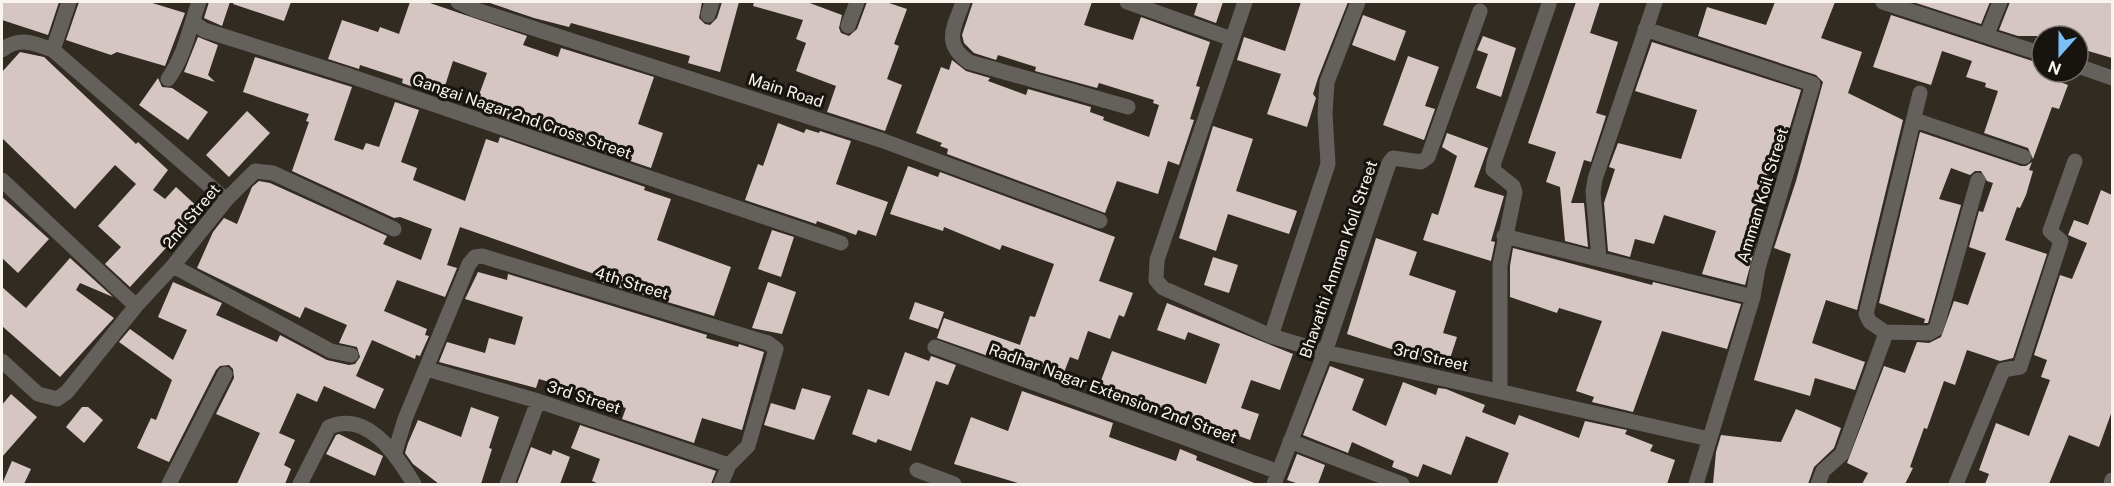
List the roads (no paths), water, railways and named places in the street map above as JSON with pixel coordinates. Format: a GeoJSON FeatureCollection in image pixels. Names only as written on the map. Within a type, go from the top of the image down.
{"type":"FeatureCollection","features":[{"type":"Feature","properties":{"kind":"street"},"geometry":{"type":"LineString","coordinates":[[53,50],[69,2]]}},
{"type":"Feature","properties":{"kind":"street"},"geometry":{"type":"LineString","coordinates":[[168,79],[177,66],[199,2]]}},
{"type":"Feature","properties":{"kind":"street","name":"Main Road"},"geometry":{"type":"LineString","coordinates":[[458,2],[473,9],[881,140],[1100,221]]}},
{"type":"Feature","properties":{"kind":"street"},"geometry":{"type":"LineString","coordinates":[[848,26],[857,2]]}},
{"type":"Feature","properties":{"kind":"street"},"geometry":{"type":"LineString","coordinates":[[963,2],[951,36],[957,53],[969,62],[1128,107]]}},
{"type":"Feature","properties":{"kind":"street"},"geometry":{"type":"LineString","coordinates":[[1127,2],[1232,39],[1245,2]]}},
{"type":"Feature","properties":{"kind":"street"},"geometry":{"type":"LineString","coordinates":[[1271,336],[1328,164],[1325,114],[1328,81],[1358,2]]}},
{"type":"Feature","properties":{"kind":"street"},"geometry":{"type":"LineString","coordinates":[[1599,258],[1593,192],[1595,179],[1655,2]]}},
{"type":"Feature","properties":{"kind":"street"},"geometry":{"type":"LineString","coordinates":[[1883,2],[2030,50]]}},
{"type":"Feature","properties":{"kind":"street"},"geometry":{"type":"LineString","coordinates":[[1987,34],[2000,2]]}},
{"type":"Feature","properties":{"kind":"street"},"geometry":{"type":"LineString","coordinates":[[1500,392],[1500,265],[1504,236],[1515,192],[1512,186],[1493,170],[1494,162],[1549,4]]}},
{"type":"Feature","properties":{"kind":"street","name":"Bhavathi Amman Koil Street"},"geometry":{"type":"LineString","coordinates":[[1277,478],[1325,352],[1389,163],[1393,158],[1421,162],[1428,157],[1480,11]]}},
{"type":"Feature","properties":{"kind":"street","name":"Gangai Nagar 2nd Cross Street"},"geometry":{"type":"LineString","coordinates":[[193,22],[204,30],[350,76],[841,243]]}},
{"type":"Feature","properties":{"kind":"street","name":"Amman Koil Street"},"geometry":{"type":"LineString","coordinates":[[1645,29],[1813,84],[1758,268],[1753,297],[1696,484]]}},
{"type":"Feature","properties":{"kind":"street","name":"3rd Street"},"geometry":{"type":"LineString","coordinates":[[1232,39],[1156,260],[1156,280],[1172,294],[1271,336],[1325,352],[1709,439]]}},
{"type":"Feature","properties":{"kind":"street"},"geometry":{"type":"LineString","coordinates":[[2,50],[11,42],[26,41],[53,50],[226,200]]}},
{"type":"Feature","properties":{"kind":"street"},"geometry":{"type":"LineString","coordinates":[[2090,70],[2112,78]]}},
{"type":"Feature","properties":{"kind":"street"},"geometry":{"type":"LineString","coordinates":[[1920,93],[1866,314],[1870,322],[1885,332],[1929,333],[1936,329],[1978,180]]}},
{"type":"Feature","properties":{"kind":"street"},"geometry":{"type":"LineString","coordinates":[[1915,120],[2024,157]]}},
{"type":"Feature","properties":{"kind":"street"},"geometry":{"type":"LineString","coordinates":[[1956,484],[2003,370],[2020,367],[2061,241],[2050,231],[2075,161]]}},
{"type":"Feature","properties":{"kind":"street","name":"2nd Street"},"geometry":{"type":"LineString","coordinates":[[2,361],[38,394],[57,399],[67,392],[226,200],[255,171],[260,170],[394,229]]}},
{"type":"Feature","properties":{"kind":"street"},"geometry":{"type":"LineString","coordinates":[[2,180],[136,306]]}},
{"type":"Feature","properties":{"kind":"street"},"geometry":{"type":"LineString","coordinates":[[1504,236],[1753,297]]}},
{"type":"Feature","properties":{"kind":"street","name":"4th Street"},"geometry":{"type":"LineString","coordinates":[[427,369],[469,264],[475,257],[482,256],[768,343],[776,349],[748,446],[729,465]]}},
{"type":"Feature","properties":{"kind":"street"},"geometry":{"type":"LineString","coordinates":[[173,266],[331,351],[351,355]]}},
{"type":"Feature","properties":{"kind":"street"},"geometry":{"type":"LineString","coordinates":[[1818,484],[1824,471],[1842,454],[1885,332]]}},
{"type":"Feature","properties":{"kind":"street","name":"Radhar Nagar Extension 2nd Street"},"geometry":{"type":"LineString","coordinates":[[935,347],[1277,478]]}},
{"type":"Feature","properties":{"kind":"street"},"geometry":{"type":"LineString","coordinates":[[395,452],[405,419],[427,369]]}},
{"type":"Feature","properties":{"kind":"street","name":"3rd Street"},"geometry":{"type":"LineString","coordinates":[[427,369],[538,401],[729,465]]}},
{"type":"Feature","properties":{"kind":"street"},"geometry":{"type":"LineString","coordinates":[[169,484],[225,374]]}},
{"type":"Feature","properties":{"kind":"street"},"geometry":{"type":"LineString","coordinates":[[507,484],[538,401]]}},
{"type":"Feature","properties":{"kind":"street"},"geometry":{"type":"LineString","coordinates":[[300,484],[329,427],[350,423],[366,429],[395,452],[414,484]]}},
{"type":"Feature","properties":{"kind":"street"},"geometry":{"type":"LineString","coordinates":[[1290,441],[1402,484]]}},
{"type":"Feature","properties":{"kind":"street"},"geometry":{"type":"LineString","coordinates":[[721,484],[729,465]]}},
{"type":"Feature","properties":{"kind":"street"},"geometry":{"type":"LineString","coordinates":[[917,471],[954,484]]}}]}
